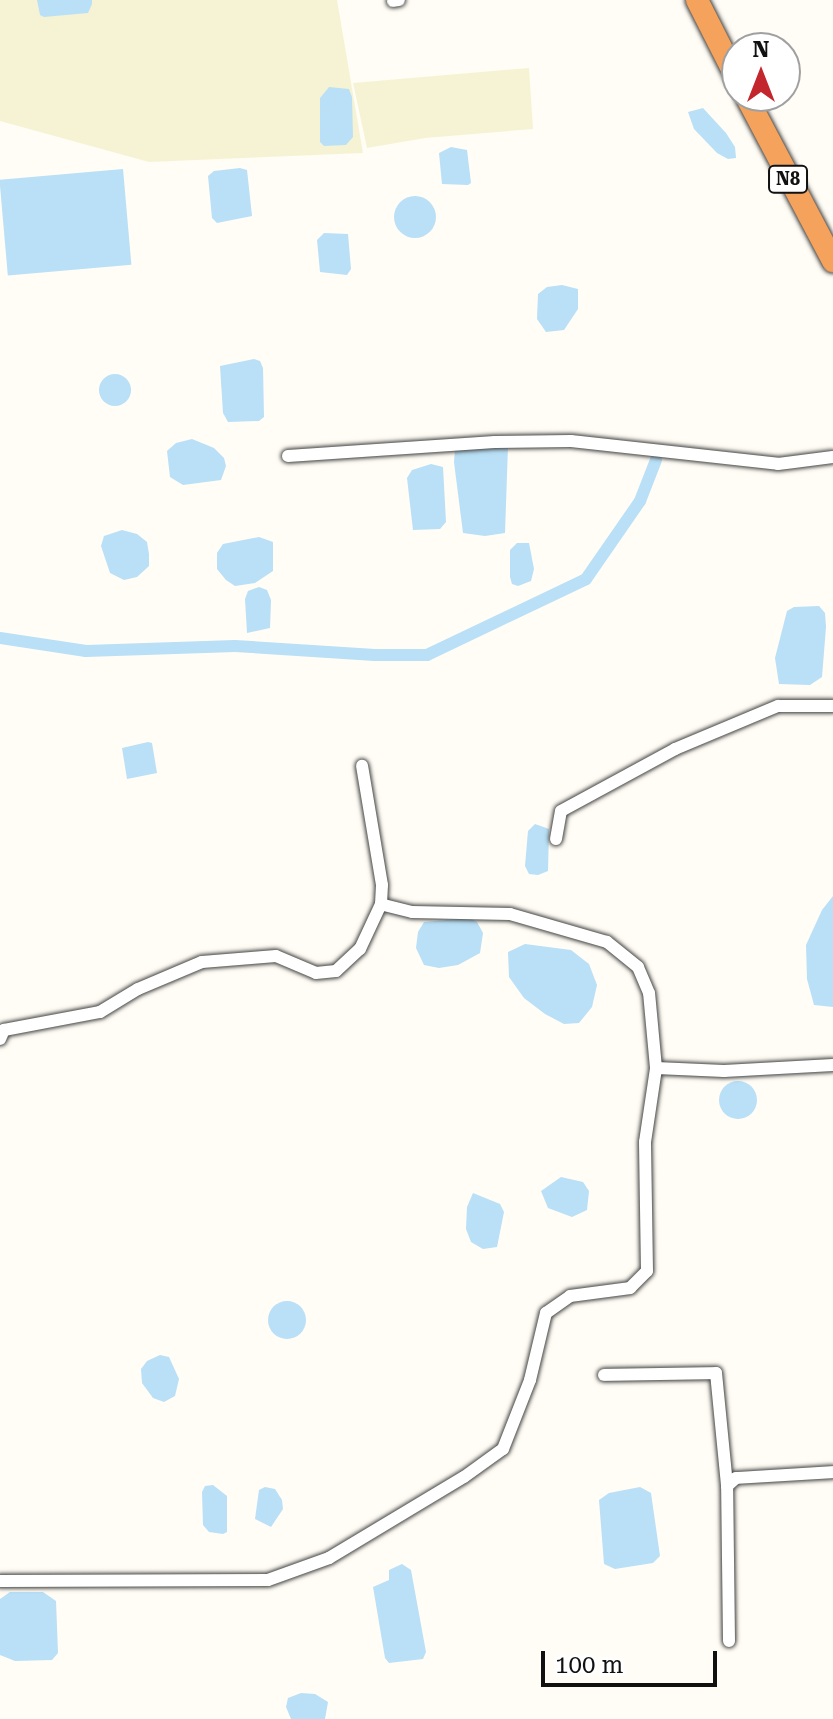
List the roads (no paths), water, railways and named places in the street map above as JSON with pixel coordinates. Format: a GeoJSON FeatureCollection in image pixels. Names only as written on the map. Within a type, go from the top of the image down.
{"type":"FeatureCollection","features":[{"type":"Feature","properties":{"kind":"highway"},"geometry":{"type":"LineString","coordinates":[[697,0],[721,47]]}},
{"type":"Feature","properties":{"kind":"highway","name":"N8"},"geometry":{"type":"LineString","coordinates":[[754,112],[833,261]]}},
{"type":"Feature","properties":{"kind":"street"},"geometry":{"type":"LineString","coordinates":[[393,1],[399,0]]}},
{"type":"Feature","properties":{"kind":"street"},"geometry":{"type":"LineString","coordinates":[[288,456],[495,442],[571,441],[778,464],[833,457]]}},
{"type":"Feature","properties":{"kind":"street"},"geometry":{"type":"LineString","coordinates":[[556,839],[561,811],[675,749],[778,706],[833,706]]}},
{"type":"Feature","properties":{"kind":"street"},"geometry":{"type":"LineString","coordinates":[[0,1039],[4,1030],[100,1012],[138,989],[202,962],[276,956],[316,973],[336,971],[360,949],[381,904],[382,885],[362,766]]}},
{"type":"Feature","properties":{"kind":"street"},"geometry":{"type":"LineString","coordinates":[[0,1581],[268,1580],[329,1558],[464,1477],[503,1449],[530,1380],[546,1313],[570,1296],[630,1288],[647,1271],[645,1142],[656,1068],[649,993],[638,967],[607,942],[510,914],[412,912],[381,904]]}},
{"type":"Feature","properties":{"kind":"street"},"geometry":{"type":"LineString","coordinates":[[656,1068],[724,1071],[833,1065]]}},
{"type":"Feature","properties":{"kind":"street"},"geometry":{"type":"LineString","coordinates":[[604,1375],[716,1373],[727,1486],[729,1641]]}},
{"type":"Feature","properties":{"kind":"street"},"geometry":{"type":"LineString","coordinates":[[727,1486],[736,1478],[833,1472]]}},
{"type":"Feature","properties":{"kind":"water"},"geometry":{"type":"Polygon","coordinates":[[[37,0],[92,0],[92,4],[88,13],[44,17],[40,15],[37,0]]]}},
{"type":"Feature","properties":{"kind":"water"},"geometry":{"type":"Polygon","coordinates":[[[329,87],[349,89],[352,97],[353,137],[346,145],[324,146],[320,142],[320,98],[329,87]]]}},
{"type":"Feature","properties":{"kind":"water"},"geometry":{"type":"Polygon","coordinates":[[[703,108],[726,133],[735,147],[736,158],[728,159],[717,153],[694,129],[688,112],[703,108]]]}},
{"type":"Feature","properties":{"kind":"water"},"geometry":{"type":"Polygon","coordinates":[[[451,147],[467,150],[471,183],[468,185],[442,184],[439,153],[451,147]]]}},
{"type":"Feature","properties":{"kind":"water"},"geometry":{"type":"Polygon","coordinates":[[[123,169],[131,265],[8,275],[0,180],[123,169]]]}},
{"type":"Feature","properties":{"kind":"water"},"geometry":{"type":"Polygon","coordinates":[[[247,170],[252,216],[217,223],[212,218],[208,176],[214,171],[247,170]]]}},
{"type":"Feature","properties":{"kind":"water"},"geometry":{"type":"Polygon","coordinates":[[[415,196],[430,202],[436,217],[430,232],[415,238],[400,232],[394,217],[400,202],[415,196]]]}},
{"type":"Feature","properties":{"kind":"water"},"geometry":{"type":"Polygon","coordinates":[[[324,233],[348,234],[351,269],[347,275],[320,272],[317,240],[324,233]]]}},
{"type":"Feature","properties":{"kind":"water"},"geometry":{"type":"Polygon","coordinates":[[[562,285],[578,289],[578,309],[564,330],[546,332],[537,319],[538,294],[547,287],[562,285]]]}},
{"type":"Feature","properties":{"kind":"water"},"geometry":{"type":"Polygon","coordinates":[[[254,359],[260,361],[263,368],[264,417],[259,421],[228,422],[223,413],[220,366],[254,359]]]}},
{"type":"Feature","properties":{"kind":"water"},"geometry":{"type":"Polygon","coordinates":[[[115,374],[127,378],[131,390],[127,402],[115,406],[103,402],[99,390],[103,378],[115,374]]]}},
{"type":"Feature","properties":{"kind":"water"},"geometry":{"type":"Polygon","coordinates":[[[192,439],[214,448],[224,458],[226,466],[221,480],[183,485],[170,477],[167,451],[176,443],[192,439]]]}},
{"type":"Feature","properties":{"kind":"water"},"geometry":{"type":"Polygon","coordinates":[[[508,446],[505,533],[485,536],[463,533],[455,449],[508,446]]]}},
{"type":"Feature","properties":{"kind":"water"},"geometry":{"type":"Polygon","coordinates":[[[431,464],[443,467],[446,522],[440,529],[413,530],[407,478],[412,470],[431,464]]]}},
{"type":"Feature","properties":{"kind":"water"},"geometry":{"type":"Polygon","coordinates":[[[122,530],[137,534],[147,542],[149,554],[149,566],[137,577],[124,580],[110,573],[101,546],[104,536],[122,530]]]}},
{"type":"Feature","properties":{"kind":"water"},"geometry":{"type":"Polygon","coordinates":[[[259,537],[273,542],[273,571],[255,583],[235,586],[217,569],[217,553],[223,544],[259,537]]]}},
{"type":"Feature","properties":{"kind":"water"},"geometry":{"type":"Polygon","coordinates":[[[517,543],[529,543],[534,569],[531,581],[518,586],[512,584],[510,577],[510,550],[517,543]]]}},
{"type":"Feature","properties":{"kind":"water"},"geometry":{"type":"Polygon","coordinates":[[[259,587],[267,590],[271,600],[270,628],[247,633],[245,599],[248,591],[259,587]]]}},
{"type":"Feature","properties":{"kind":"water"},"geometry":{"type":"Polygon","coordinates":[[[819,606],[825,613],[826,627],[822,677],[810,685],[779,684],[775,658],[787,611],[794,607],[819,606]]]}},
{"type":"Feature","properties":{"kind":"water"},"geometry":{"type":"Polygon","coordinates":[[[152,743],[157,773],[127,779],[122,748],[152,743]]]}},
{"type":"Feature","properties":{"kind":"water"},"geometry":{"type":"Polygon","coordinates":[[[535,824],[549,829],[548,871],[538,875],[529,874],[525,866],[528,831],[535,824]]]}},
{"type":"Feature","properties":{"kind":"water"},"geometry":{"type":"Polygon","coordinates":[[[833,896],[833,1007],[814,1005],[807,979],[806,945],[822,910],[833,896]]]}},
{"type":"Feature","properties":{"kind":"water"},"geometry":{"type":"Polygon","coordinates":[[[470,918],[477,922],[483,933],[480,953],[458,965],[439,968],[424,965],[416,948],[418,932],[424,922],[470,918]]]}},
{"type":"Feature","properties":{"kind":"water"},"geometry":{"type":"Polygon","coordinates":[[[525,944],[571,950],[589,964],[597,985],[592,1007],[579,1023],[564,1024],[545,1014],[524,998],[509,977],[508,952],[525,944]]]}},
{"type":"Feature","properties":{"kind":"water"},"geometry":{"type":"Polygon","coordinates":[[[738,1081],[752,1086],[757,1100],[752,1114],[738,1119],[724,1114],[719,1100],[724,1086],[738,1081]]]}},
{"type":"Feature","properties":{"kind":"water"},"geometry":{"type":"Polygon","coordinates":[[[561,1177],[583,1182],[589,1191],[587,1210],[572,1217],[548,1208],[541,1191],[561,1177]]]}},
{"type":"Feature","properties":{"kind":"water"},"geometry":{"type":"Polygon","coordinates":[[[473,1193],[500,1204],[504,1212],[497,1247],[483,1249],[471,1242],[466,1229],[467,1207],[473,1193]]]}},
{"type":"Feature","properties":{"kind":"water"},"geometry":{"type":"Polygon","coordinates":[[[287,1301],[301,1306],[306,1320],[301,1334],[287,1339],[273,1334],[268,1320],[273,1306],[287,1301]]]}},
{"type":"Feature","properties":{"kind":"water"},"geometry":{"type":"Polygon","coordinates":[[[160,1355],[169,1357],[179,1379],[175,1396],[164,1402],[153,1398],[142,1383],[141,1369],[147,1361],[160,1355]]]}},
{"type":"Feature","properties":{"kind":"water"},"geometry":{"type":"Polygon","coordinates":[[[213,1485],[227,1496],[227,1532],[223,1534],[209,1532],[203,1525],[202,1492],[205,1486],[213,1485]]]}},
{"type":"Feature","properties":{"kind":"water"},"geometry":{"type":"Polygon","coordinates":[[[265,1487],[275,1489],[282,1500],[283,1509],[271,1527],[255,1519],[259,1490],[265,1487]]]}},
{"type":"Feature","properties":{"kind":"water"},"geometry":{"type":"Polygon","coordinates":[[[640,1487],[651,1493],[660,1556],[653,1563],[615,1569],[604,1564],[599,1500],[609,1493],[640,1487]]]}},
{"type":"Feature","properties":{"kind":"water"},"geometry":{"type":"Polygon","coordinates":[[[402,1564],[411,1570],[426,1652],[423,1659],[389,1663],[385,1658],[373,1587],[389,1580],[389,1570],[402,1564]]]}},
{"type":"Feature","properties":{"kind":"water"},"geometry":{"type":"Polygon","coordinates":[[[10,1592],[43,1592],[56,1601],[58,1653],[52,1660],[15,1661],[0,1655],[0,1599],[10,1592]]]}},
{"type":"Feature","properties":{"kind":"water"},"geometry":{"type":"Polygon","coordinates":[[[301,1693],[315,1694],[328,1702],[325,1719],[291,1719],[286,1707],[288,1698],[301,1693]]]}},
{"type":"Feature","properties":{"kind":"waterway"},"geometry":{"type":"LineString","coordinates":[[0,638],[86,651],[235,646],[375,655],[427,655],[586,579],[640,501],[656,460]]}}]}
